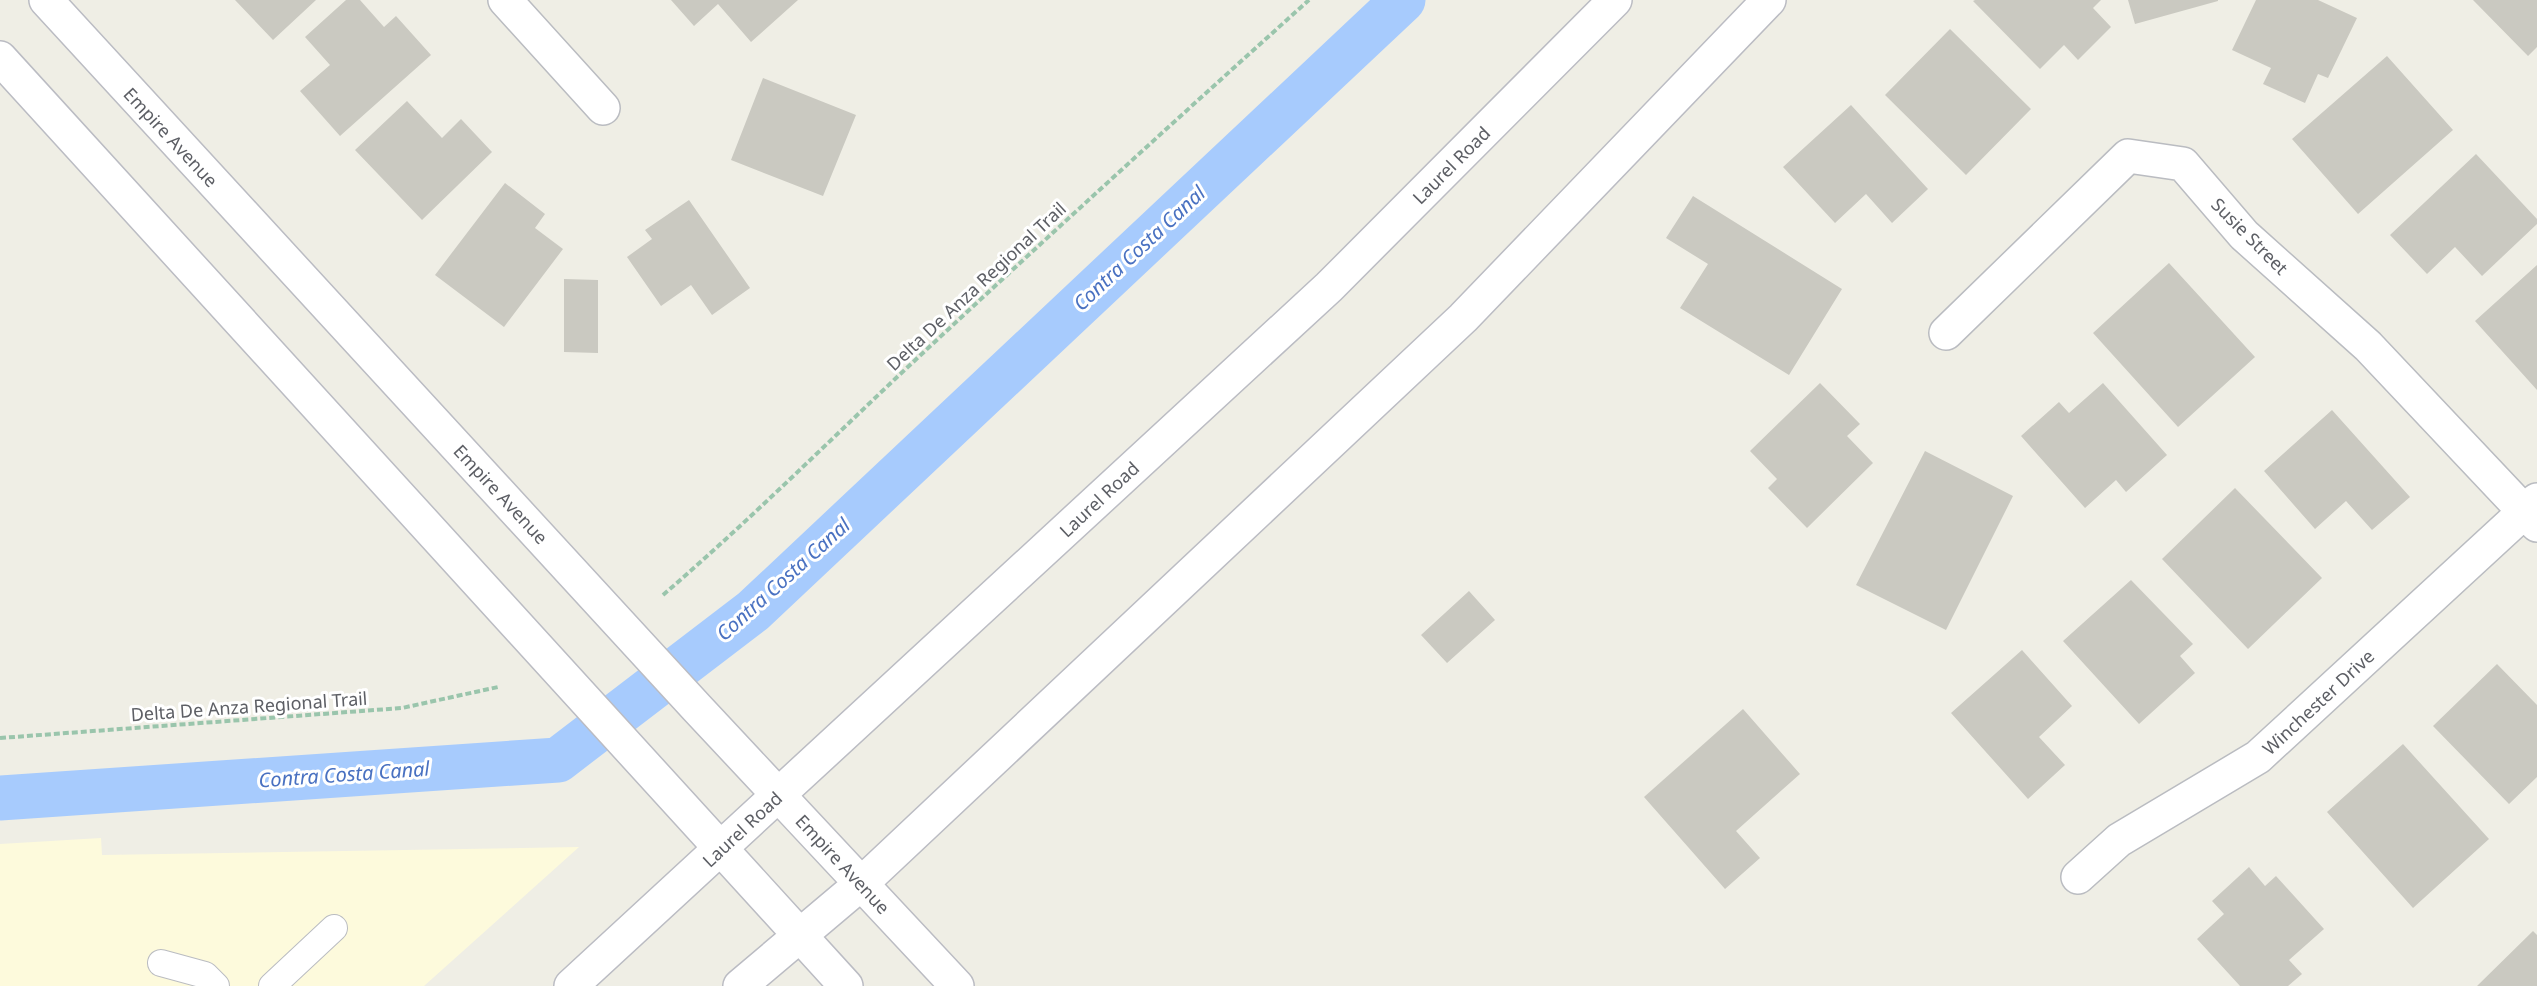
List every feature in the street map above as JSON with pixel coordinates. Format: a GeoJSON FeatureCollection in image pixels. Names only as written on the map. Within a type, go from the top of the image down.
{"type":"FeatureCollection","features":[{"type":"Feature","properties":{"kind":"main road","name":"Empire Avenue"},"geometry":{"type":"LineString","coordinates":[[46,0],[632,638],[957,986]]}},
{"type":"Feature","properties":{"kind":"main road"},"geometry":{"type":"LineString","coordinates":[[505,0],[603,108]]}},
{"type":"Feature","properties":{"kind":"main road","name":"Laurel Road"},"geometry":{"type":"LineString","coordinates":[[571,986],[1329,287],[1615,0]]}},
{"type":"Feature","properties":{"kind":"main road"},"geometry":{"type":"LineString","coordinates":[[740,986],[862,883],[1462,318],[1769,0]]}},
{"type":"Feature","properties":{"kind":"main road"},"geometry":{"type":"LineString","coordinates":[[0,58],[846,986]]}},
{"type":"Feature","properties":{"kind":"main road","name":"Susie Street"},"geometry":{"type":"LineString","coordinates":[[1946,333],[2128,156],[2183,164],[2244,235],[2368,346],[2533,512]]}},
{"type":"Feature","properties":{"kind":"main road","name":"Winchester Drive"},"geometry":{"type":"LineString","coordinates":[[2078,878],[2119,840],[2258,758],[2533,512]]}},
{"type":"Feature","properties":{"kind":"lane"},"geometry":{"type":"LineString","coordinates":[[272,986],[334,928]]}},
{"type":"Feature","properties":{"kind":"lane"},"geometry":{"type":"LineString","coordinates":[[161,963],[205,975],[216,986]]}},
{"type":"Feature","properties":{"kind":"path","name":"Delta De Anza Regional Trail"},"geometry":{"type":"LineString","coordinates":[[663,595],[712,553],[1184,112],[1309,0]]}},
{"type":"Feature","properties":{"kind":"path","name":"Delta De Anza Regional Trail"},"geometry":{"type":"LineString","coordinates":[[0,738],[402,708],[498,687]]}},
{"type":"Feature","properties":{"kind":"shaded area"},"geometry":{"type":"Polygon","coordinates":[[[101,838],[102,855],[579,847],[424,986],[0,986],[0,844],[101,838]]]}},
{"type":"Feature","properties":{"kind":"building"},"geometry":{"type":"Polygon","coordinates":[[[235,0],[316,0],[273,40],[235,0]]]}},
{"type":"Feature","properties":{"kind":"building"},"geometry":{"type":"Polygon","coordinates":[[[346,0],[360,0],[384,27],[396,16],[431,55],[340,136],[300,91],[330,65],[305,37],[346,0]]]}},
{"type":"Feature","properties":{"kind":"building"},"geometry":{"type":"Polygon","coordinates":[[[671,0],[798,0],[751,42],[718,4],[694,26],[671,0]]]}},
{"type":"Feature","properties":{"kind":"building"},"geometry":{"type":"Polygon","coordinates":[[[2101,0],[2093,8],[2111,27],[2078,60],[2064,45],[2040,69],[1973,1],[2101,0]]]}},
{"type":"Feature","properties":{"kind":"building"},"geometry":{"type":"Polygon","coordinates":[[[2128,0],[2218,0],[2218,1],[2135,24],[2128,0]]]}},
{"type":"Feature","properties":{"kind":"building"},"geometry":{"type":"Polygon","coordinates":[[[2256,0],[2318,0],[2357,18],[2328,78],[2318,74],[2305,103],[2263,84],[2271,68],[2232,50],[2256,0]]]}},
{"type":"Feature","properties":{"kind":"building"},"geometry":{"type":"Polygon","coordinates":[[[2473,0],[2537,0],[2537,47],[2528,56],[2473,0]]]}},
{"type":"Feature","properties":{"kind":"building"},"geometry":{"type":"Polygon","coordinates":[[[1950,29],[2031,109],[1966,175],[1885,95],[1950,29]]]}},
{"type":"Feature","properties":{"kind":"building"},"geometry":{"type":"Polygon","coordinates":[[[2387,56],[2453,130],[2358,214],[2292,139],[2387,56]]]}},
{"type":"Feature","properties":{"kind":"building"},"geometry":{"type":"Polygon","coordinates":[[[763,78],[856,115],[823,196],[731,160],[763,78]]]}},
{"type":"Feature","properties":{"kind":"building"},"geometry":{"type":"Polygon","coordinates":[[[407,101],[442,138],[461,119],[492,152],[422,220],[355,150],[407,101]]]}},
{"type":"Feature","properties":{"kind":"building"},"geometry":{"type":"Polygon","coordinates":[[[1851,105],[1928,189],[1892,223],[1866,194],[1835,223],[1783,167],[1851,105]]]}},
{"type":"Feature","properties":{"kind":"building"},"geometry":{"type":"Polygon","coordinates":[[[2476,154],[2537,219],[2537,224],[2482,276],[2455,247],[2427,274],[2390,235],[2476,154]]]}},
{"type":"Feature","properties":{"kind":"building"},"geometry":{"type":"Polygon","coordinates":[[[505,183],[545,214],[535,228],[563,249],[504,327],[435,275],[505,183]]]}},
{"type":"Feature","properties":{"kind":"building"},"geometry":{"type":"Polygon","coordinates":[[[1693,196],[1842,289],[1789,375],[1680,308],[1708,264],[1666,238],[1693,196]]]}},
{"type":"Feature","properties":{"kind":"building"},"geometry":{"type":"Polygon","coordinates":[[[689,200],[750,288],[712,315],[691,285],[661,306],[627,257],[652,239],[645,230],[689,200]]]}},
{"type":"Feature","properties":{"kind":"building"},"geometry":{"type":"Polygon","coordinates":[[[2169,263],[2255,357],[2178,427],[2093,333],[2169,263]]]}},
{"type":"Feature","properties":{"kind":"building"},"geometry":{"type":"Polygon","coordinates":[[[2537,265],[2537,390],[2475,321],[2537,265]]]}},
{"type":"Feature","properties":{"kind":"building"},"geometry":{"type":"Polygon","coordinates":[[[564,279],[598,280],[598,353],[564,352],[564,279]]]}},
{"type":"Feature","properties":{"kind":"building"},"geometry":{"type":"Polygon","coordinates":[[[1820,383],[1860,424],[1847,436],[1873,463],[1807,528],[1768,488],[1777,479],[1750,451],[1820,383]]]}},
{"type":"Feature","properties":{"kind":"building"},"geometry":{"type":"Polygon","coordinates":[[[2103,383],[2167,455],[2126,492],[2116,480],[2085,508],[2021,436],[2059,402],[2069,413],[2103,383]]]}},
{"type":"Feature","properties":{"kind":"building"},"geometry":{"type":"Polygon","coordinates":[[[2332,410],[2410,497],[2372,530],[2346,501],[2315,529],[2264,471],[2332,410]]]}},
{"type":"Feature","properties":{"kind":"building"},"geometry":{"type":"Polygon","coordinates":[[[1925,451],[2013,496],[1946,630],[1856,585],[1925,451]]]}},
{"type":"Feature","properties":{"kind":"building"},"geometry":{"type":"Polygon","coordinates":[[[2235,488],[2322,578],[2248,649],[2162,559],[2235,488]]]}},
{"type":"Feature","properties":{"kind":"building"},"geometry":{"type":"Polygon","coordinates":[[[2131,580],[2193,644],[2180,656],[2195,673],[2139,724],[2063,641],[2131,580]]]}},
{"type":"Feature","properties":{"kind":"building"},"geometry":{"type":"Polygon","coordinates":[[[1469,591],[1495,620],[1447,663],[1421,635],[1469,591]]]}},
{"type":"Feature","properties":{"kind":"building"},"geometry":{"type":"Polygon","coordinates":[[[2022,650],[2072,706],[2039,737],[2065,765],[2028,799],[1951,713],[2022,650]]]}},
{"type":"Feature","properties":{"kind":"building"},"geometry":{"type":"Polygon","coordinates":[[[2497,664],[2537,705],[2537,777],[2509,804],[2433,726],[2497,664]]]}},
{"type":"Feature","properties":{"kind":"building"},"geometry":{"type":"Polygon","coordinates":[[[1743,709],[1800,774],[1736,831],[1760,858],[1725,889],[1644,797],[1743,709]]]}},
{"type":"Feature","properties":{"kind":"building"},"geometry":{"type":"Polygon","coordinates":[[[2403,744],[2489,839],[2413,908],[2327,812],[2403,744]]]}},
{"type":"Feature","properties":{"kind":"building"},"geometry":{"type":"Polygon","coordinates":[[[2249,867],[2265,886],[2276,876],[2324,929],[2289,960],[2302,974],[2288,986],[2240,986],[2197,939],[2224,914],[2212,901],[2249,867]]]}},
{"type":"Feature","properties":{"kind":"building"},"geometry":{"type":"Polygon","coordinates":[[[2533,931],[2537,935],[2537,986],[2477,986],[2533,931]]]}},
{"type":"Feature","properties":{"kind":"waterway","name":"Contra Costa Canal"},"geometry":{"type":"LineString","coordinates":[[0,798],[558,760],[753,611],[1403,0]]}}]}
